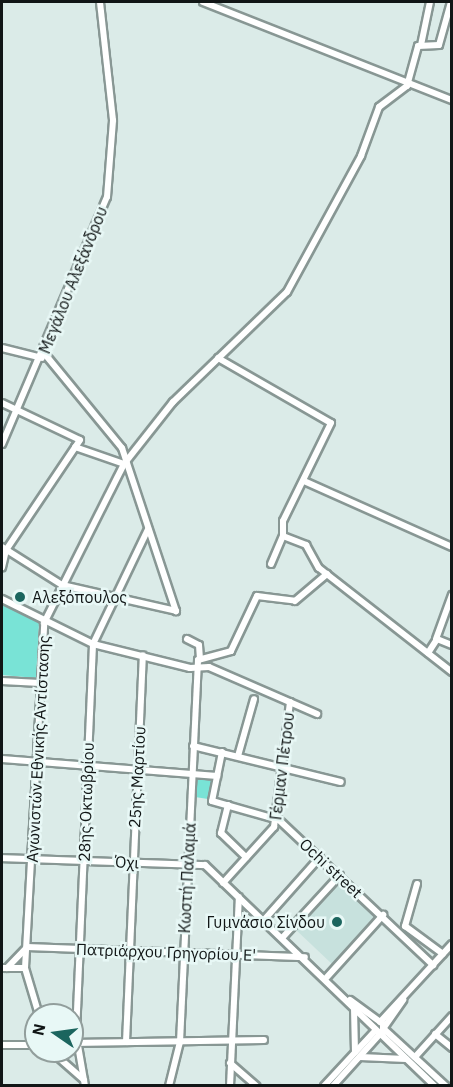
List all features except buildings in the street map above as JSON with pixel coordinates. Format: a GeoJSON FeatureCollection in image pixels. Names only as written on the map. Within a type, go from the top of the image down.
{"type":"FeatureCollection","features":[{"type":"Feature","properties":{"kind":"street","name":"Μεγάλου Αλεξάνδρου"},"geometry":{"type":"LineString","coordinates":[[2,444],[98,226],[112,174],[113,120],[100,2]]}},
{"type":"Feature","properties":{"kind":"street"},"geometry":{"type":"LineString","coordinates":[[202,2],[407,86],[452,100]]}},
{"type":"Feature","properties":{"kind":"street"},"geometry":{"type":"LineString","coordinates":[[407,86],[421,45],[430,2]]}},
{"type":"Feature","properties":{"kind":"street"},"geometry":{"type":"LineString","coordinates":[[421,45],[439,45],[451,2]]}},
{"type":"Feature","properties":{"kind":"street","name":"Αγωνιστών Εθνικής Αντίστασης"},"geometry":{"type":"LineString","coordinates":[[35,1003],[25,968],[44,623],[124,464],[160,416],[287,292],[361,156],[379,107],[407,86]]}},
{"type":"Feature","properties":{"kind":"street"},"geometry":{"type":"LineString","coordinates":[[2,348],[43,355],[122,448],[124,464],[176,611],[114,599],[62,585],[4,548]]}},
{"type":"Feature","properties":{"kind":"street"},"geometry":{"type":"LineString","coordinates":[[219,358],[331,423],[281,526],[283,536],[271,564]]}},
{"type":"Feature","properties":{"kind":"street"},"geometry":{"type":"LineString","coordinates":[[2,404],[80,440],[4,548],[2,568]]}},
{"type":"Feature","properties":{"kind":"street"},"geometry":{"type":"LineString","coordinates":[[75,447],[124,464]]}},
{"type":"Feature","properties":{"kind":"street"},"geometry":{"type":"LineString","coordinates":[[304,481],[452,547]]}},
{"type":"Feature","properties":{"kind":"street","name":"28ης Οκτωβρίου"},"geometry":{"type":"LineString","coordinates":[[77,1003],[93,644],[148,529]]}},
{"type":"Feature","properties":{"kind":"street"},"geometry":{"type":"LineString","coordinates":[[283,536],[306,545],[327,574],[452,672]]}},
{"type":"Feature","properties":{"kind":"street"},"geometry":{"type":"LineString","coordinates":[[200,658],[231,651],[257,596],[295,601],[327,574]]}},
{"type":"Feature","properties":{"kind":"street"},"geometry":{"type":"LineString","coordinates":[[428,653],[436,639],[452,595]]}},
{"type":"Feature","properties":{"kind":"street"},"geometry":{"type":"LineString","coordinates":[[2,598],[44,623],[93,644],[195,669],[209,667],[317,714]]}},
{"type":"Feature","properties":{"kind":"street"},"geometry":{"type":"LineString","coordinates":[[187,639],[198,645],[200,658],[195,669]]}},
{"type":"Feature","properties":{"kind":"street"},"geometry":{"type":"LineString","coordinates":[[436,639],[452,645]]}},
{"type":"Feature","properties":{"kind":"street","name":"25ης Μαρτίου"},"geometry":{"type":"LineString","coordinates":[[126,1042],[143,655]]}},
{"type":"Feature","properties":{"kind":"street","name":"Κωστή Παλαμά"},"geometry":{"type":"LineString","coordinates":[[169,1086],[180,1042],[195,669]]}},
{"type":"Feature","properties":{"kind":"street"},"geometry":{"type":"LineString","coordinates":[[2,681],[40,683]]}},
{"type":"Feature","properties":{"kind":"street"},"geometry":{"type":"LineString","coordinates":[[238,756],[254,699]]}},
{"type":"Feature","properties":{"kind":"street","name":"Γέρμαν Πέτρου"},"geometry":{"type":"LineString","coordinates":[[223,883],[273,830],[290,702]]}},
{"type":"Feature","properties":{"kind":"street"},"geometry":{"type":"LineString","coordinates":[[193,746],[342,783]]}},
{"type":"Feature","properties":{"kind":"street"},"geometry":{"type":"LineString","coordinates":[[2,759],[38,760],[217,776],[222,752]]}},
{"type":"Feature","properties":{"kind":"street","name":"Ochi street"},"geometry":{"type":"LineString","coordinates":[[217,776],[212,801],[275,818],[383,915],[433,965]]}},
{"type":"Feature","properties":{"kind":"street"},"geometry":{"type":"LineString","coordinates":[[228,806],[221,833],[246,857]]}},
{"type":"Feature","properties":{"kind":"street"},"geometry":{"type":"LineString","coordinates":[[264,920],[320,857]]}},
{"type":"Feature","properties":{"kind":"street","name":"Όχι"},"geometry":{"type":"LineString","coordinates":[[2,858],[205,866],[327,976],[380,1029]]}},
{"type":"Feature","properties":{"kind":"street"},"geometry":{"type":"LineString","coordinates":[[283,937],[340,875]]}},
{"type":"Feature","properties":{"kind":"street"},"geometry":{"type":"LineString","coordinates":[[417,884],[405,926],[443,954]]}},
{"type":"Feature","properties":{"kind":"street"},"geometry":{"type":"LineString","coordinates":[[230,1086],[239,897]]}},
{"type":"Feature","properties":{"kind":"street"},"geometry":{"type":"LineString","coordinates":[[327,976],[383,915]]}},
{"type":"Feature","properties":{"kind":"street"},"geometry":{"type":"LineString","coordinates":[[329,1085],[452,944]]}},
{"type":"Feature","properties":{"kind":"street"},"geometry":{"type":"LineString","coordinates":[[4,968],[27,946]]}},
{"type":"Feature","properties":{"kind":"street","name":"Πατριάρχου Γρηγορίου Ε'"},"geometry":{"type":"LineString","coordinates":[[27,946],[305,957]]}},
{"type":"Feature","properties":{"kind":"street"},"geometry":{"type":"LineString","coordinates":[[4,968],[25,968]]}},
{"type":"Feature","properties":{"kind":"street"},"geometry":{"type":"LineString","coordinates":[[350,999],[354,1008],[358,1054]]}},
{"type":"Feature","properties":{"kind":"street"},"geometry":{"type":"LineString","coordinates":[[354,1008],[415,1057],[446,1086]]}},
{"type":"Feature","properties":{"kind":"street"},"geometry":{"type":"LineString","coordinates":[[415,1057],[452,1016]]}},
{"type":"Feature","properties":{"kind":"street"},"geometry":{"type":"LineString","coordinates":[[380,1029],[406,1059],[435,1086]]}},
{"type":"Feature","properties":{"kind":"street"},"geometry":{"type":"LineString","coordinates":[[435,1034],[452,1048]]}},
{"type":"Feature","properties":{"kind":"street"},"geometry":{"type":"LineString","coordinates":[[84,1043],[264,1040]]}},
{"type":"Feature","properties":{"kind":"street"},"geometry":{"type":"LineString","coordinates":[[2,1045],[24,1045]]}},
{"type":"Feature","properties":{"kind":"street"},"geometry":{"type":"LineString","coordinates":[[358,1054],[406,1059]]}},
{"type":"Feature","properties":{"kind":"street"},"geometry":{"type":"LineString","coordinates":[[63,1063],[83,1084]]}},
{"type":"Feature","properties":{"kind":"street","name":"28ης Οκτωβρίου"},"geometry":{"type":"LineString","coordinates":[[78,1063],[83,1084]]}},
{"type":"Feature","properties":{"kind":"street"},"geometry":{"type":"LineString","coordinates":[[230,1063],[256,1086]]}},
{"type":"Feature","properties":{"kind":"shaded area"},"geometry":{"type":"Polygon","coordinates":[[[2,602],[39,623],[36,678],[2,675],[2,602]]]}},
{"type":"Feature","properties":{"kind":"shaded area"},"geometry":{"type":"Polygon","coordinates":[[[196,776],[213,777],[208,799],[195,797],[196,776]]]}},
{"type":"Feature","properties":{"kind":"shaded area","name":"Γυμνάσιο Σίνδου"},"geometry":{"type":"Polygon","coordinates":[[[341,880],[378,915],[332,964],[295,929],[341,880]]]}},
{"type":"Feature","properties":{"kind":"place","name":"Αλεξόπουλος"},"geometry":{"type":"Point","coordinates":[20,597]}},
{"type":"Feature","properties":{"kind":"place","name":"Γυμνάσιο Σίνδου"},"geometry":{"type":"Point","coordinates":[337,922]}}]}
